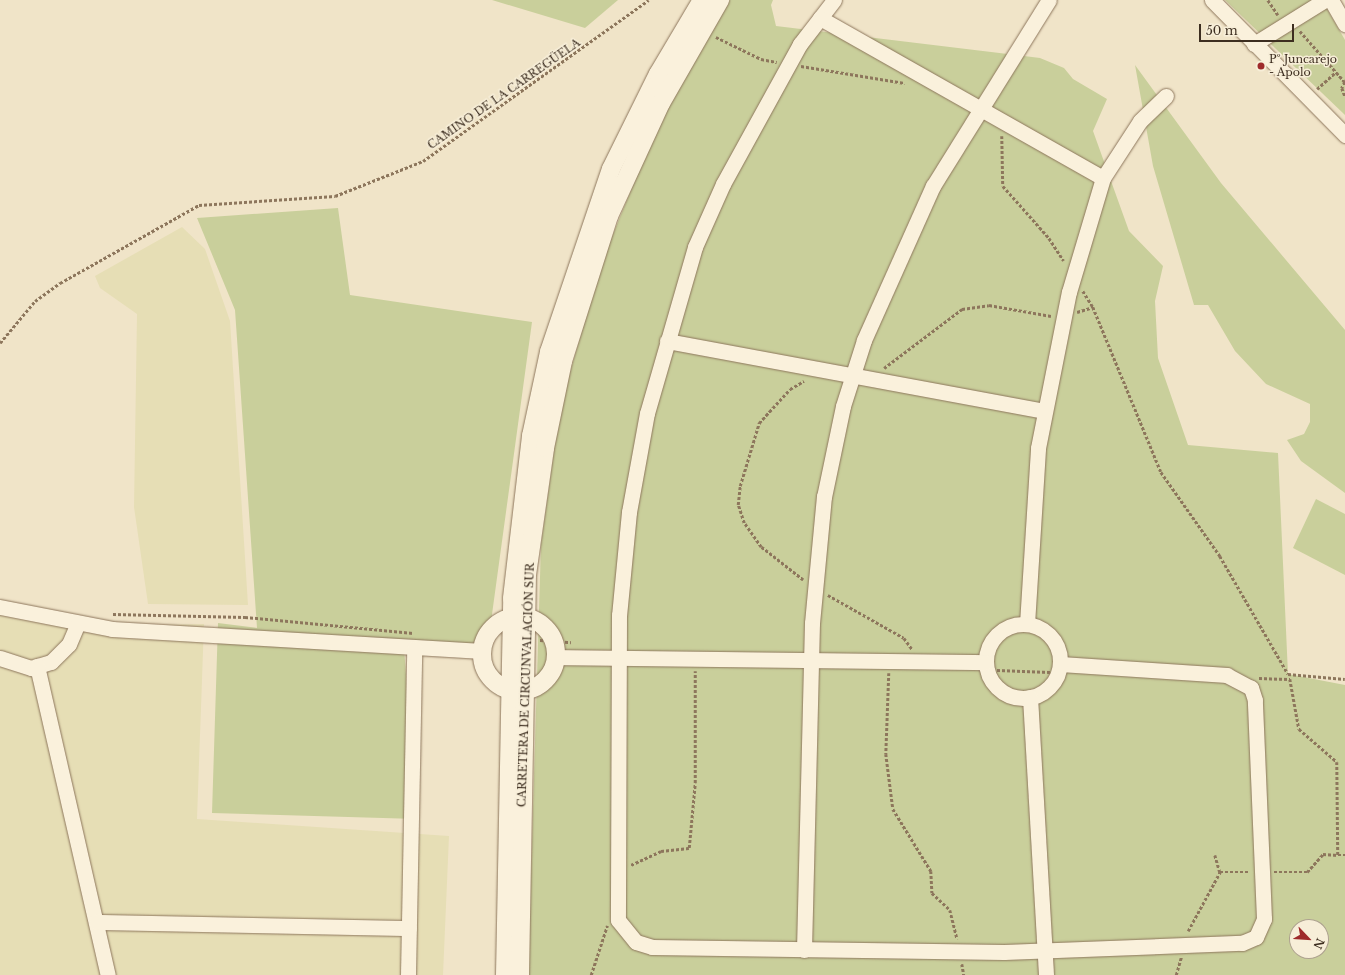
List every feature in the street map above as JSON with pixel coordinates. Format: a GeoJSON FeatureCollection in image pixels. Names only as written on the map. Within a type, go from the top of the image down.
{"type":"FeatureCollection","features":[{"type":"Feature","properties":{"kind":"street","name":"CARRETERA DE CIRCUNVALACIÓN SUR"},"geometry":{"type":"LineString","coordinates":[[505,975],[517,690],[523,482],[549,352],[611,169],[658,74],[702,0]]}},
{"type":"Feature","properties":{"kind":"street","name":"CARRETERA DE CIRCUNVALACIÓN SUR"},"geometry":{"type":"LineString","coordinates":[[519,618],[528,576],[545,448],[563,361],[587,280],[630,164],[720,0]]}},
{"type":"Feature","properties":{"kind":"street"},"geometry":{"type":"LineString","coordinates":[[834,0],[800,44],[723,184],[695,247],[667,341],[635,468],[619,615],[616,904],[618,920],[626,933],[636,942],[652,947],[804,950],[1044,951],[1242,943],[1256,937],[1264,919],[1254,700],[1251,688],[1227,674],[1059,668]]}},
{"type":"Feature","properties":{"kind":"street"},"geometry":{"type":"LineString","coordinates":[[804,950],[812,659],[824,497],[853,375],[870,326],[930,192],[980,108],[1049,0]]}},
{"type":"Feature","properties":{"kind":"street"},"geometry":{"type":"LineString","coordinates":[[1212,0],[1345,135]]}},
{"type":"Feature","properties":{"kind":"street"},"geometry":{"type":"LineString","coordinates":[[1254,44],[1325,0]]}},
{"type":"Feature","properties":{"kind":"street"},"geometry":{"type":"LineString","coordinates":[[1331,0],[1345,24]]}},
{"type":"Feature","properties":{"kind":"street"},"geometry":{"type":"LineString","coordinates":[[820,18],[1104,178]]}},
{"type":"Feature","properties":{"kind":"street"},"geometry":{"type":"LineString","coordinates":[[1027,624],[1038,448],[1044,411],[1069,292],[1104,178],[1140,121],[1166,96]]}},
{"type":"Feature","properties":{"kind":"street"},"geometry":{"type":"LineString","coordinates":[[667,341],[1044,411]]}},
{"type":"Feature","properties":{"kind":"street"},"geometry":{"type":"LineString","coordinates":[[0,607],[112,629],[417,641],[482,651]]}},
{"type":"Feature","properties":{"kind":"street"},"geometry":{"type":"LineString","coordinates":[[519,618],[543,626],[550,634],[556,657],[545,680],[517,690],[489,676],[482,651],[491,630],[519,618]]}},
{"type":"Feature","properties":{"kind":"street"},"geometry":{"type":"LineString","coordinates":[[0,658],[7,663],[37,666],[51,662],[69,644],[78,623]]}},
{"type":"Feature","properties":{"kind":"street"},"geometry":{"type":"LineString","coordinates":[[1027,624],[1046,632],[1054,641],[1059,668],[1050,686],[1030,697],[1005,693],[989,674],[987,666],[988,650],[1002,631],[1027,624]]}},
{"type":"Feature","properties":{"kind":"street"},"geometry":{"type":"LineString","coordinates":[[408,975],[417,641]]}},
{"type":"Feature","properties":{"kind":"street"},"geometry":{"type":"LineString","coordinates":[[556,657],[619,656],[812,659],[987,666]]}},
{"type":"Feature","properties":{"kind":"street"},"geometry":{"type":"LineString","coordinates":[[37,666],[108,975]]}},
{"type":"Feature","properties":{"kind":"street","name":"CARRETERA DE CIRCUNVALACIÓN SUR"},"geometry":{"type":"LineString","coordinates":[[517,690],[520,975]]}},
{"type":"Feature","properties":{"kind":"street"},"geometry":{"type":"LineString","coordinates":[[1030,697],[1046,975]]}},
{"type":"Feature","properties":{"kind":"street"},"geometry":{"type":"LineString","coordinates":[[96,922],[409,928]]}},
{"type":"Feature","properties":{"kind":"path","name":"CAMINO DE LA CARREGÜELA"},"geometry":{"type":"LineString","coordinates":[[0,343],[35,302],[60,283],[199,205],[335,196],[423,161],[649,0]]}},
{"type":"Feature","properties":{"kind":"path"},"geometry":{"type":"LineString","coordinates":[[1268,0],[1284,25],[1299,30],[1345,82],[1342,88],[1345,96]]}},
{"type":"Feature","properties":{"kind":"path"},"geometry":{"type":"LineString","coordinates":[[1308,98],[1336,72]]}},
{"type":"Feature","properties":{"kind":"path"},"geometry":{"type":"LineString","coordinates":[[878,373],[962,309],[990,305],[1059,317]]}},
{"type":"Feature","properties":{"kind":"path"},"geometry":{"type":"LineString","coordinates":[[1072,313],[1093,307]]}},
{"type":"Feature","properties":{"kind":"path"},"geometry":{"type":"LineString","coordinates":[[806,381],[790,389],[759,424],[740,486],[738,505],[744,523],[761,547],[773,560],[810,584]]}},
{"type":"Feature","properties":{"kind":"path"},"geometry":{"type":"LineString","coordinates":[[824,592],[904,638],[915,654]]}},
{"type":"Feature","properties":{"kind":"path"},"geometry":{"type":"LineString","coordinates":[[104,614],[245,617],[405,630],[417,641]]}},
{"type":"Feature","properties":{"kind":"path"},"geometry":{"type":"LineString","coordinates":[[889,665],[886,754],[893,809],[931,871],[932,893],[950,910],[958,946]]}},
{"type":"Feature","properties":{"kind":"path"},"geometry":{"type":"LineString","coordinates":[[987,666],[1059,668]]}},
{"type":"Feature","properties":{"kind":"path"},"geometry":{"type":"LineString","coordinates":[[627,866],[661,851],[689,848],[695,783],[695,667]]}},
{"type":"Feature","properties":{"kind":"path"},"geometry":{"type":"LineString","coordinates":[[1250,678],[1290,679],[1299,729],[1338,762],[1338,855],[1345,855]]}},
{"type":"Feature","properties":{"kind":"path"},"geometry":{"type":"LineString","coordinates":[[1188,934],[1220,872]]}},
{"type":"Feature","properties":{"kind":"path"},"geometry":{"type":"LineString","coordinates":[[591,975],[608,924]]}},
{"type":"Feature","properties":{"kind":"path"},"geometry":{"type":"LineString","coordinates":[[1176,975],[1182,954]]}},
{"type":"Feature","properties":{"kind":"path"},"geometry":{"type":"LineString","coordinates":[[961,961],[964,975]]}},
{"type":"Feature","properties":{"kind":"shaded area"},"geometry":{"type":"Polygon","coordinates":[[[182,227],[205,249],[230,321],[248,605],[148,604],[134,507],[137,314],[100,288],[95,276],[182,227]]]}},
{"type":"Feature","properties":{"kind":"shaded area"},"geometry":{"type":"Polygon","coordinates":[[[0,605],[108,626],[204,624],[197,819],[449,836],[443,975],[0,975],[0,605]]]}},
{"type":"Feature","properties":{"kind":"green space"},"geometry":{"type":"Polygon","coordinates":[[[492,0],[618,0],[585,28],[492,0]]]}},
{"type":"Feature","properties":{"kind":"green space"},"geometry":{"type":"Polygon","coordinates":[[[730,0],[773,0],[771,5],[776,26],[1040,58],[1064,68],[1073,79],[1107,99],[1093,131],[1129,231],[1163,266],[1155,301],[1158,358],[1188,445],[1278,453],[1288,674],[1345,685],[1345,975],[528,975],[541,544],[560,407],[602,261],[656,129],[730,0]]]}},
{"type":"Feature","properties":{"kind":"green space"},"geometry":{"type":"Polygon","coordinates":[[[1225,0],[1322,0],[1345,40],[1345,115],[1225,0]]]}},
{"type":"Feature","properties":{"kind":"green space"},"geometry":{"type":"Polygon","coordinates":[[[1135,65],[1221,183],[1345,330],[1345,493],[1301,461],[1287,440],[1304,434],[1310,422],[1310,404],[1266,384],[1235,351],[1208,305],[1194,305],[1153,166],[1135,65]]]}},
{"type":"Feature","properties":{"kind":"green space"},"geometry":{"type":"Polygon","coordinates":[[[338,208],[350,295],[532,322],[490,629],[490,657],[404,648],[417,819],[212,813],[218,623],[257,628],[235,310],[197,218],[338,208]]]}},
{"type":"Feature","properties":{"kind":"green space"},"geometry":{"type":"Polygon","coordinates":[[[1316,499],[1345,514],[1345,575],[1293,548],[1316,499]]]}},
{"type":"Feature","properties":{"kind":"place","name":"Pº Juncarejo - Apolo"},"geometry":{"type":"Point","coordinates":[1261,66]}}]}
